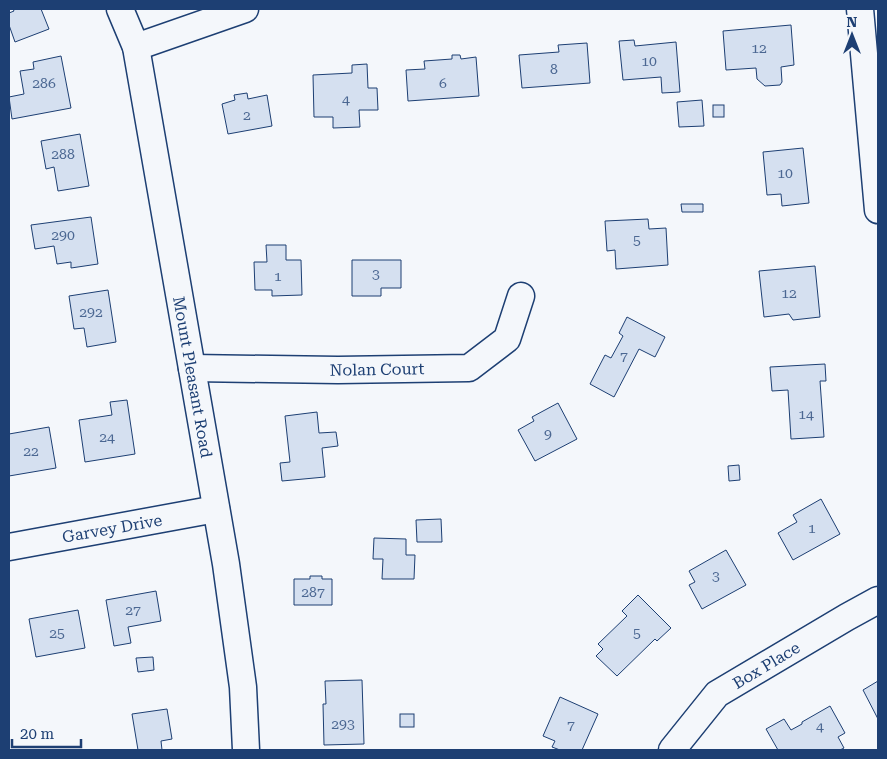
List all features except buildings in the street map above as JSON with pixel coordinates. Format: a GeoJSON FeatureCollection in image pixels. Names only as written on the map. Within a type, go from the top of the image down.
{"type":"FeatureCollection","features":[{"type":"Feature","properties":{"kind":"street","name":"Mount Pleasant Road"},"geometry":{"type":"LineString","coordinates":[[120,9],[136,47],[226,564],[243,687],[246,750]]}},
{"type":"Feature","properties":{"kind":"street"},"geometry":{"type":"LineString","coordinates":[[136,47],[244,9]]}},
{"type":"Feature","properties":{"kind":"street"},"geometry":{"type":"LineString","coordinates":[[860,9],[878,210]]}},
{"type":"Feature","properties":{"kind":"street","name":"Nolan Court"},"geometry":{"type":"LineString","coordinates":[[192,368],[338,370],[469,368],[507,339],[521,296]]}},
{"type":"Feature","properties":{"kind":"street","name":"Garvey Drive"},"geometry":{"type":"LineString","coordinates":[[9,547],[216,509]]}},
{"type":"Feature","properties":{"kind":"street","name":"Box Place"},"geometry":{"type":"LineString","coordinates":[[672,750],[717,694],[878,600]]}}]}
